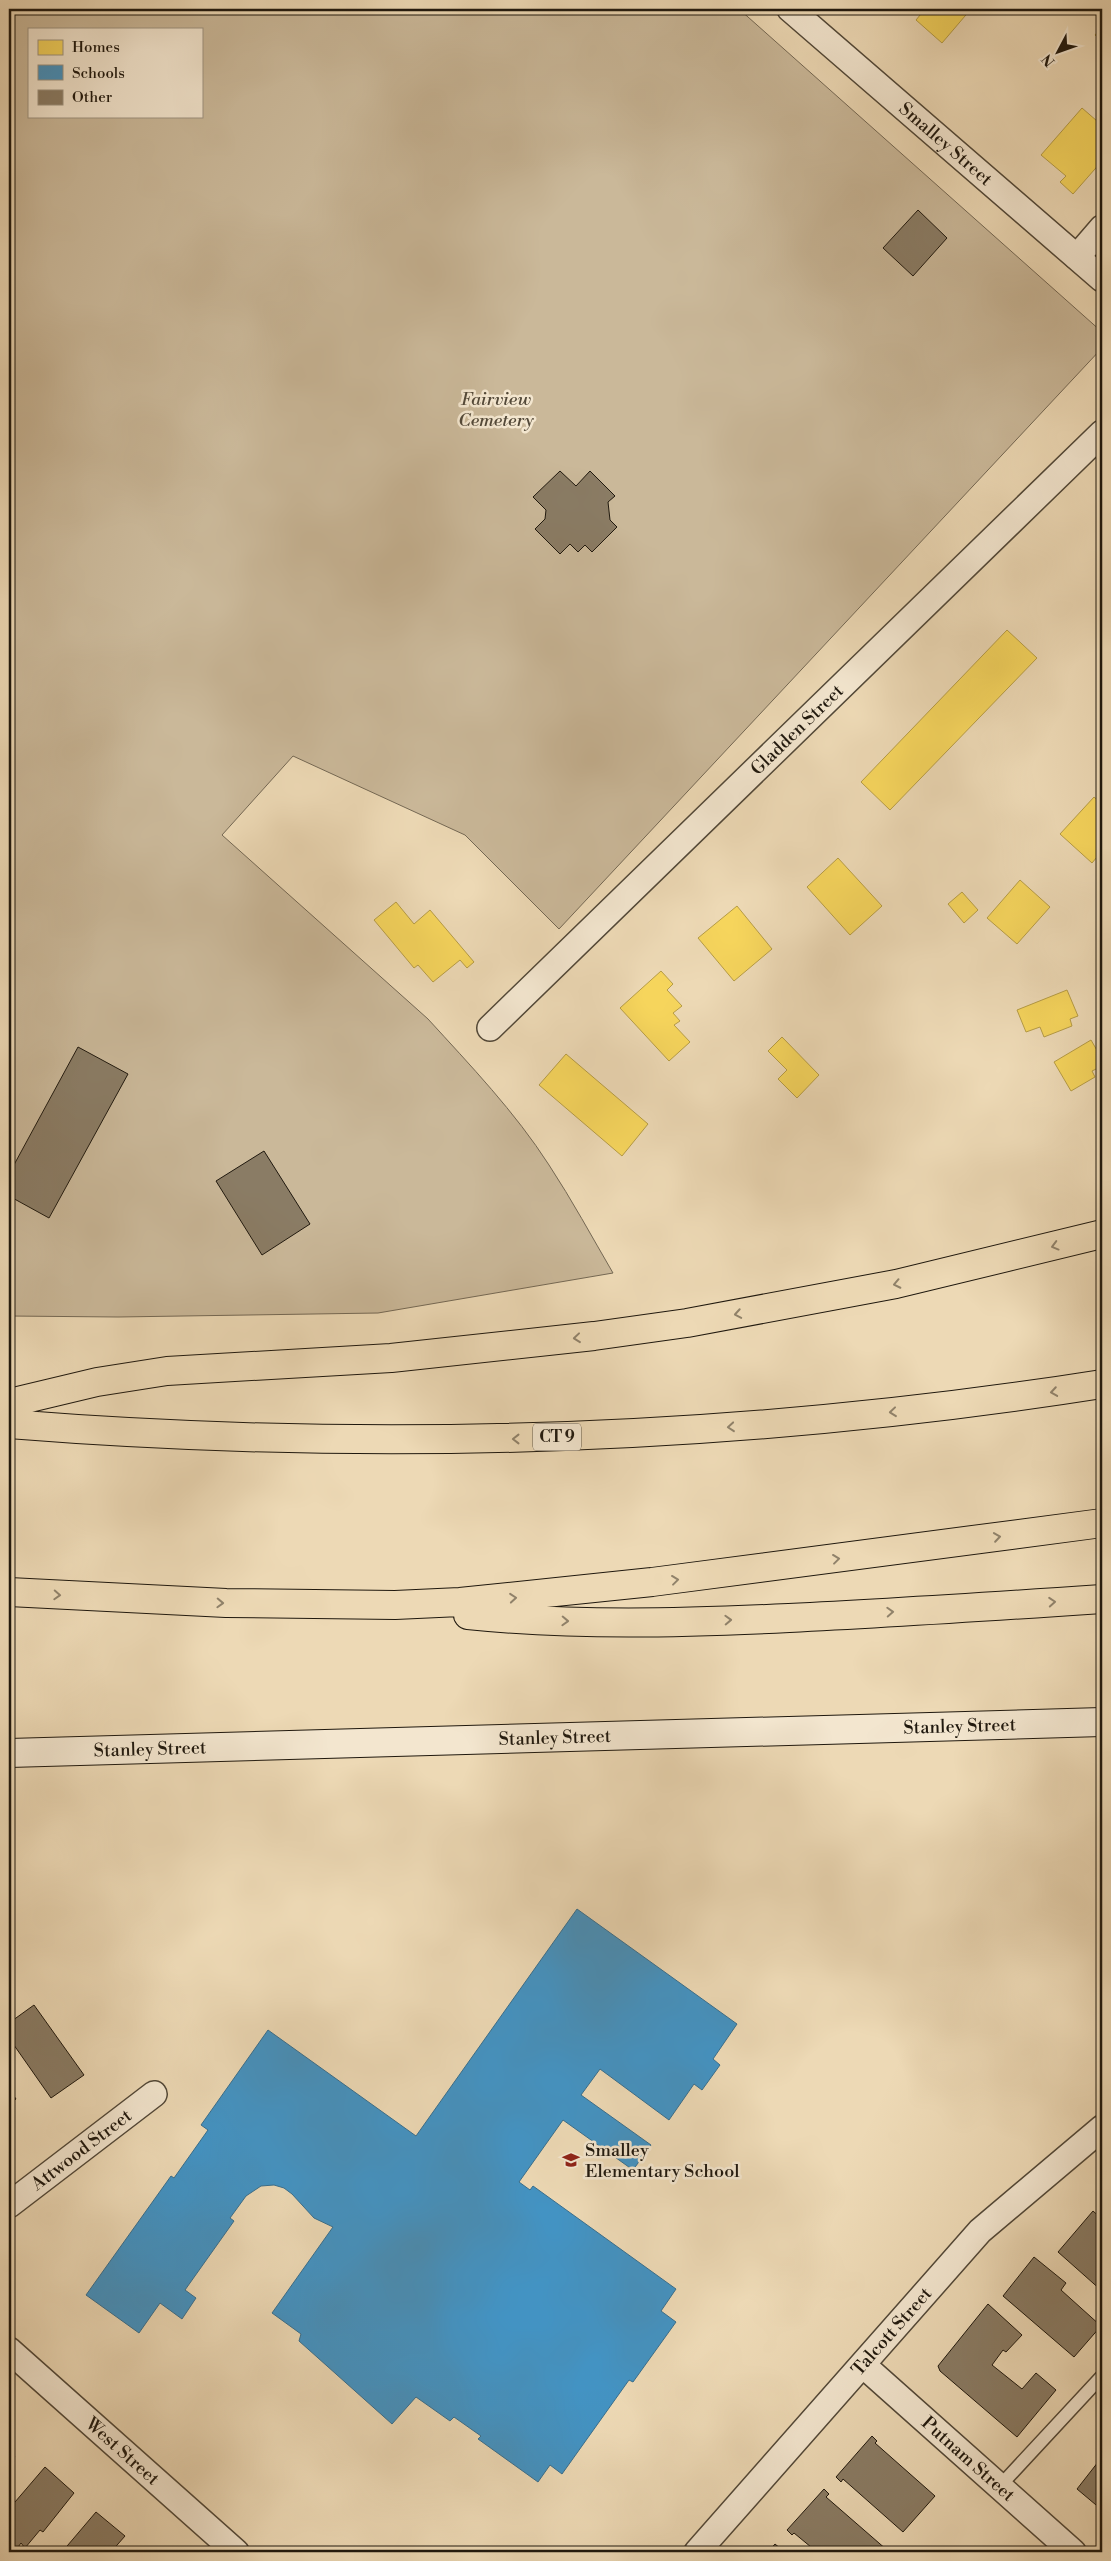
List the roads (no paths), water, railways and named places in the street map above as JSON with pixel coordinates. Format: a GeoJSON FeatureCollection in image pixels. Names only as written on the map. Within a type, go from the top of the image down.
{"type":"FeatureCollection","features":[{"type":"Feature","properties":{"kind":"highway"},"geometry":{"type":"LineString","coordinates":[[9,1403],[98,1382],[168,1371],[391,1358],[594,1336],[687,1323],[896,1284],[1102,1234]]}},
{"type":"Feature","properties":{"kind":"highway","name":"CT 9"},"geometry":{"type":"LineString","coordinates":[[9,1424],[199,1436],[526,1439],[662,1432],[869,1414],[965,1404],[1102,1384]]}},
{"type":"Feature","properties":{"kind":"highway"},"geometry":{"type":"LineString","coordinates":[[9,1592],[226,1603],[395,1605],[529,1596],[652,1582],[1102,1523]]}},
{"type":"Feature","properties":{"kind":"highway"},"geometry":{"type":"LineString","coordinates":[[395,1605],[514,1618],[642,1623],[828,1616],[1102,1599]]}},
{"type":"Feature","properties":{"kind":"main road","name":"Stanley Street"},"geometry":{"type":"LineString","coordinates":[[9,1753],[1102,1722]]}},
{"type":"Feature","properties":{"kind":"street","name":"Smalley Street"},"geometry":{"type":"LineString","coordinates":[[790,9],[1102,279]]}},
{"type":"Feature","properties":{"kind":"street"},"geometry":{"type":"LineString","coordinates":[[1076,257],[1102,228]]}},
{"type":"Feature","properties":{"kind":"street","name":"Gladden Street"},"geometry":{"type":"LineString","coordinates":[[490,1028],[1102,433]]}},
{"type":"Feature","properties":{"kind":"street","name":"Attwood Street"},"geometry":{"type":"LineString","coordinates":[[9,2205],[154,2094]]}},
{"type":"Feature","properties":{"kind":"street","name":"Talcott Street"},"geometry":{"type":"LineString","coordinates":[[697,2552],[980,2231],[1102,2128]]}},
{"type":"Feature","properties":{"kind":"street","name":"West Street"},"geometry":{"type":"LineString","coordinates":[[9,2350],[236,2552]]}},
{"type":"Feature","properties":{"kind":"street","name":"Putnam Street"},"geometry":{"type":"LineString","coordinates":[[863,2365],[1073,2552]]}},
{"type":"Feature","properties":{"kind":"lane"},"geometry":{"type":"LineString","coordinates":[[1000,2486],[1102,2376]]}},
{"type":"Feature","properties":{"kind":"place","name":"Smalley Elementary School"},"geometry":{"type":"Point","coordinates":[571,2160]}},
{"type":"Feature","properties":{"kind":"park label","name":"Fairview Cemetery"},"geometry":{"type":"Point","coordinates":[496,409]}}]}
